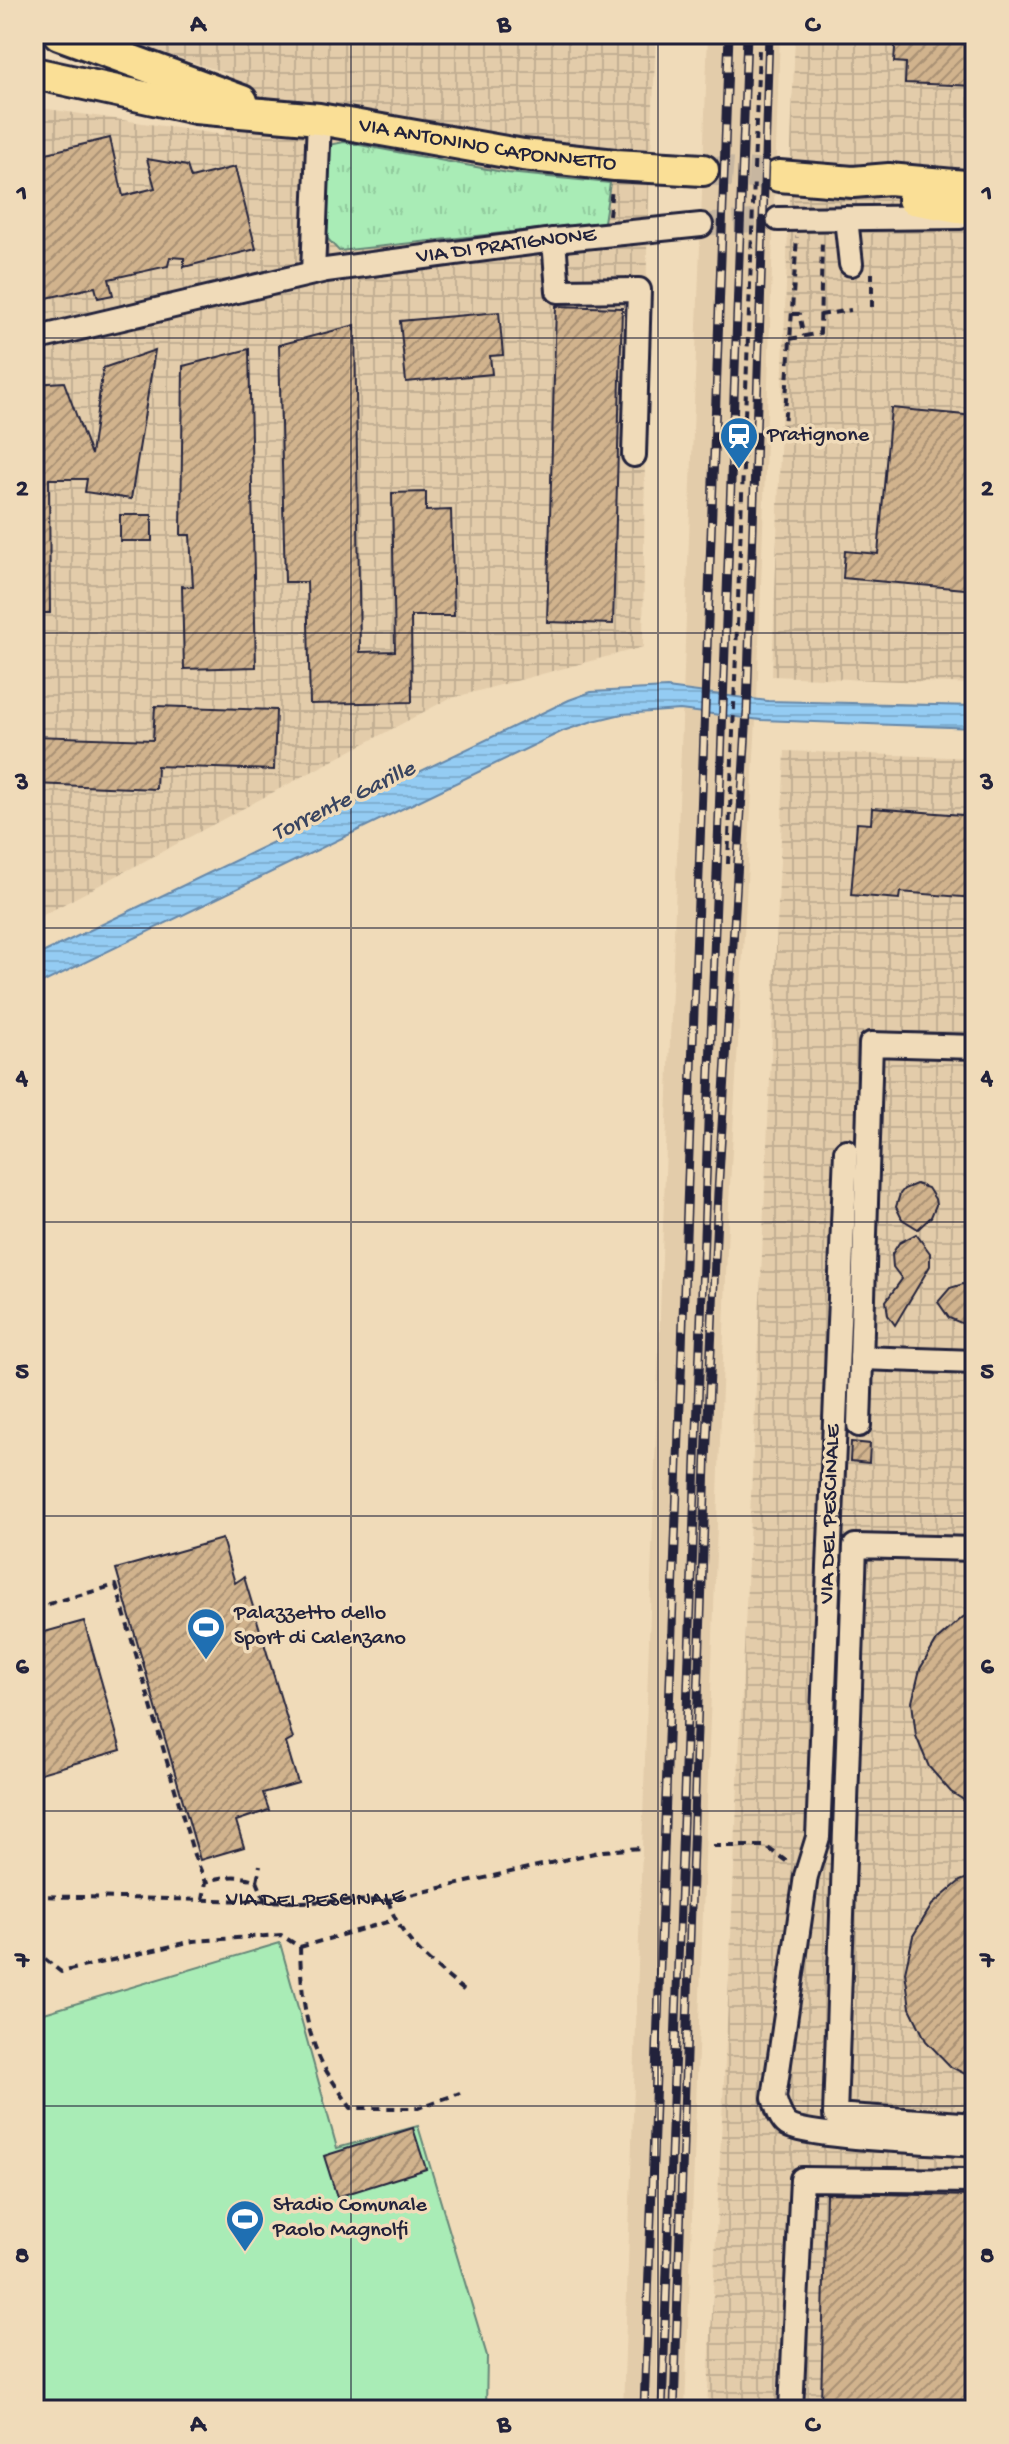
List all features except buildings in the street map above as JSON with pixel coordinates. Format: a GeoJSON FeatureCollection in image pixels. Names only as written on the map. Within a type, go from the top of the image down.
{"type":"FeatureCollection","features":[{"type":"Feature","properties":{"kind":"main road","name":"VIA ANTONINO CAPONNETTO"},"geometry":{"type":"LineString","coordinates":[[59,34],[273,113]]}},
{"type":"Feature","properties":{"kind":"main road","name":"VIA ANTONINO CAPONNETTO"},"geometry":{"type":"LineString","coordinates":[[34,73],[195,108],[319,119],[523,155],[703,170]]}},
{"type":"Feature","properties":{"kind":"main road"},"geometry":{"type":"LineString","coordinates":[[779,176],[853,182],[889,179],[975,187]]}},
{"type":"Feature","properties":{"kind":"main road"},"geometry":{"type":"LineString","coordinates":[[853,182],[892,195],[975,210]]}},
{"type":"Feature","properties":{"kind":"street"},"geometry":{"type":"LineString","coordinates":[[313,273],[319,119]]}},
{"type":"Feature","properties":{"kind":"street"},"geometry":{"type":"LineString","coordinates":[[778,219],[975,216]]}},
{"type":"Feature","properties":{"kind":"street"},"geometry":{"type":"LineString","coordinates":[[846,218],[851,264]]}},
{"type":"Feature","properties":{"kind":"street","name":"VIA DI PRATIGNONE"},"geometry":{"type":"LineString","coordinates":[[34,339],[313,273],[554,240],[701,225]]}},
{"type":"Feature","properties":{"kind":"street"},"geometry":{"type":"LineString","coordinates":[[554,240],[558,291],[639,290],[634,455]]}},
{"type":"Feature","properties":{"kind":"street"},"geometry":{"type":"LineString","coordinates":[[859,1425],[871,1044],[975,1047]]}},
{"type":"Feature","properties":{"kind":"street","name":"VIA DEL PESCINALE"},"geometry":{"type":"LineString","coordinates":[[846,1151],[818,1837],[806,1876],[774,2098],[778,2111],[788,2125],[800,2129],[975,2145]]}},
{"type":"Feature","properties":{"kind":"street"},"geometry":{"type":"LineString","coordinates":[[861,1358],[975,1362]]}},
{"type":"Feature","properties":{"kind":"street"},"geometry":{"type":"LineString","coordinates":[[975,1549],[855,1546],[835,2115],[975,2125]]}},
{"type":"Feature","properties":{"kind":"street"},"geometry":{"type":"LineString","coordinates":[[791,2410],[802,2179],[975,2181]]}},
{"type":"Feature","properties":{"kind":"path"},"geometry":{"type":"LineString","coordinates":[[728,864],[759,49]]}},
{"type":"Feature","properties":{"kind":"path"},"geometry":{"type":"LineString","coordinates":[[608,225],[613,182]]}},
{"type":"Feature","properties":{"kind":"path"},"geometry":{"type":"LineString","coordinates":[[765,427],[784,428],[797,234]]}},
{"type":"Feature","properties":{"kind":"path"},"geometry":{"type":"LineString","coordinates":[[790,339],[820,333],[822,235]]}},
{"type":"Feature","properties":{"kind":"path"},"geometry":{"type":"LineString","coordinates":[[872,273],[872,307]]}},
{"type":"Feature","properties":{"kind":"path"},"geometry":{"type":"LineString","coordinates":[[820,315],[851,310]]}},
{"type":"Feature","properties":{"kind":"path"},"geometry":{"type":"LineString","coordinates":[[792,314],[799,314],[804,336]]}},
{"type":"Feature","properties":{"kind":"path"},"geometry":{"type":"LineString","coordinates":[[745,413],[746,391]]}},
{"type":"Feature","properties":{"kind":"path"},"geometry":{"type":"LineString","coordinates":[[743,460],[744,437]]}},
{"type":"Feature","properties":{"kind":"path"},"geometry":{"type":"LineString","coordinates":[[34,1608],[116,1585],[194,1855],[206,1882],[203,1900]]}},
{"type":"Feature","properties":{"kind":"path"},"geometry":{"type":"LineString","coordinates":[[713,1846],[765,1846],[806,1876]]}},
{"type":"Feature","properties":{"kind":"path","name":"VIA DEL PESCINALE"},"geometry":{"type":"LineString","coordinates":[[34,1896],[388,1900],[603,1851],[640,1848]]}},
{"type":"Feature","properties":{"kind":"path"},"geometry":{"type":"LineString","coordinates":[[260,1865],[257,1881],[265,1901]]}},
{"type":"Feature","properties":{"kind":"path"},"geometry":{"type":"LineString","coordinates":[[206,1882],[221,1877],[257,1881]]}},
{"type":"Feature","properties":{"kind":"path"},"geometry":{"type":"LineString","coordinates":[[388,1900],[394,1920],[414,1948],[467,1993]]}},
{"type":"Feature","properties":{"kind":"path"},"geometry":{"type":"LineString","coordinates":[[34,1950],[61,1972],[193,1941],[281,1935],[300,1947],[394,1920]]}},
{"type":"Feature","properties":{"kind":"path"},"geometry":{"type":"LineString","coordinates":[[300,1947],[301,1989],[309,2028],[323,2064],[351,2108],[418,2108],[460,2093]]}},
{"type":"Feature","properties":{"kind":"shaded area"},"geometry":{"type":"Polygon","coordinates":[[[106,34],[656,34],[647,249],[643,647],[448,699],[34,920],[34,107],[224,135],[232,75],[106,34]]]}},
{"type":"Feature","properties":{"kind":"shaded area"},"geometry":{"type":"Polygon","coordinates":[[[708,34],[780,34],[757,702],[728,1221],[685,2410],[623,2410],[663,1227],[708,34]]]}},
{"type":"Feature","properties":{"kind":"shaded area"},"geometry":{"type":"Polygon","coordinates":[[[795,34],[975,34],[975,684],[772,676],[795,34]]]}},
{"type":"Feature","properties":{"kind":"shaded area"},"geometry":{"type":"Polygon","coordinates":[[[785,751],[975,758],[975,2410],[707,2410],[785,751]]]}},
{"type":"Feature","properties":{"kind":"green space"},"geometry":{"type":"Polygon","coordinates":[[[344,142],[508,173],[610,183],[604,222],[339,251],[325,236],[325,152],[329,145],[344,142]]]}},
{"type":"Feature","properties":{"kind":"green space","name":"Stadio Comunale Paolo Magnolfi"},"geometry":{"type":"Polygon","coordinates":[[[280,1943],[337,2148],[418,2126],[487,2356],[486,2410],[34,2410],[34,2016],[280,1943]]]}},
{"type":"Feature","properties":{"kind":"water"},"geometry":{"type":"Polygon","coordinates":[[[667,688],[768,701],[975,706],[975,728],[761,720],[680,710],[622,714],[593,721],[563,731],[34,987],[34,957],[569,700],[591,692],[667,688]]]}},
{"type":"Feature","properties":{"kind":"tunnel"},"geometry":{"type":"LineString","coordinates":[[703,170],[779,176]]}},
{"type":"Feature","properties":{"kind":"tunnel"},"geometry":{"type":"LineString","coordinates":[[701,225],[778,219]]}},
{"type":"Feature","properties":{"kind":"railway"},"geometry":{"type":"LineString","coordinates":[[644,2410],[729,34]]}},
{"type":"Feature","properties":{"kind":"railway"},"geometry":{"type":"LineString","coordinates":[[662,2410],[747,34]]}},
{"type":"Feature","properties":{"kind":"railway"},"geometry":{"type":"LineString","coordinates":[[674,2410],[706,1462],[718,1192],[747,711],[769,34]]}},
{"type":"Feature","properties":{"kind":"place","name":"Pratignone"},"geometry":{"type":"Point","coordinates":[739,470]}},
{"type":"Feature","properties":{"kind":"place","name":"Palazzetto dello Sport di Calenzano"},"geometry":{"type":"Point","coordinates":[206,1661]}},
{"type":"Feature","properties":{"kind":"place","name":"Stadio Comunale Paolo Magnolfi"},"geometry":{"type":"Point","coordinates":[245,2253]}},
{"type":"Feature","properties":{"kind":"water label","name":"Torrente Garille"},"geometry":{"type":"Point","coordinates":[344,802]}}]}
